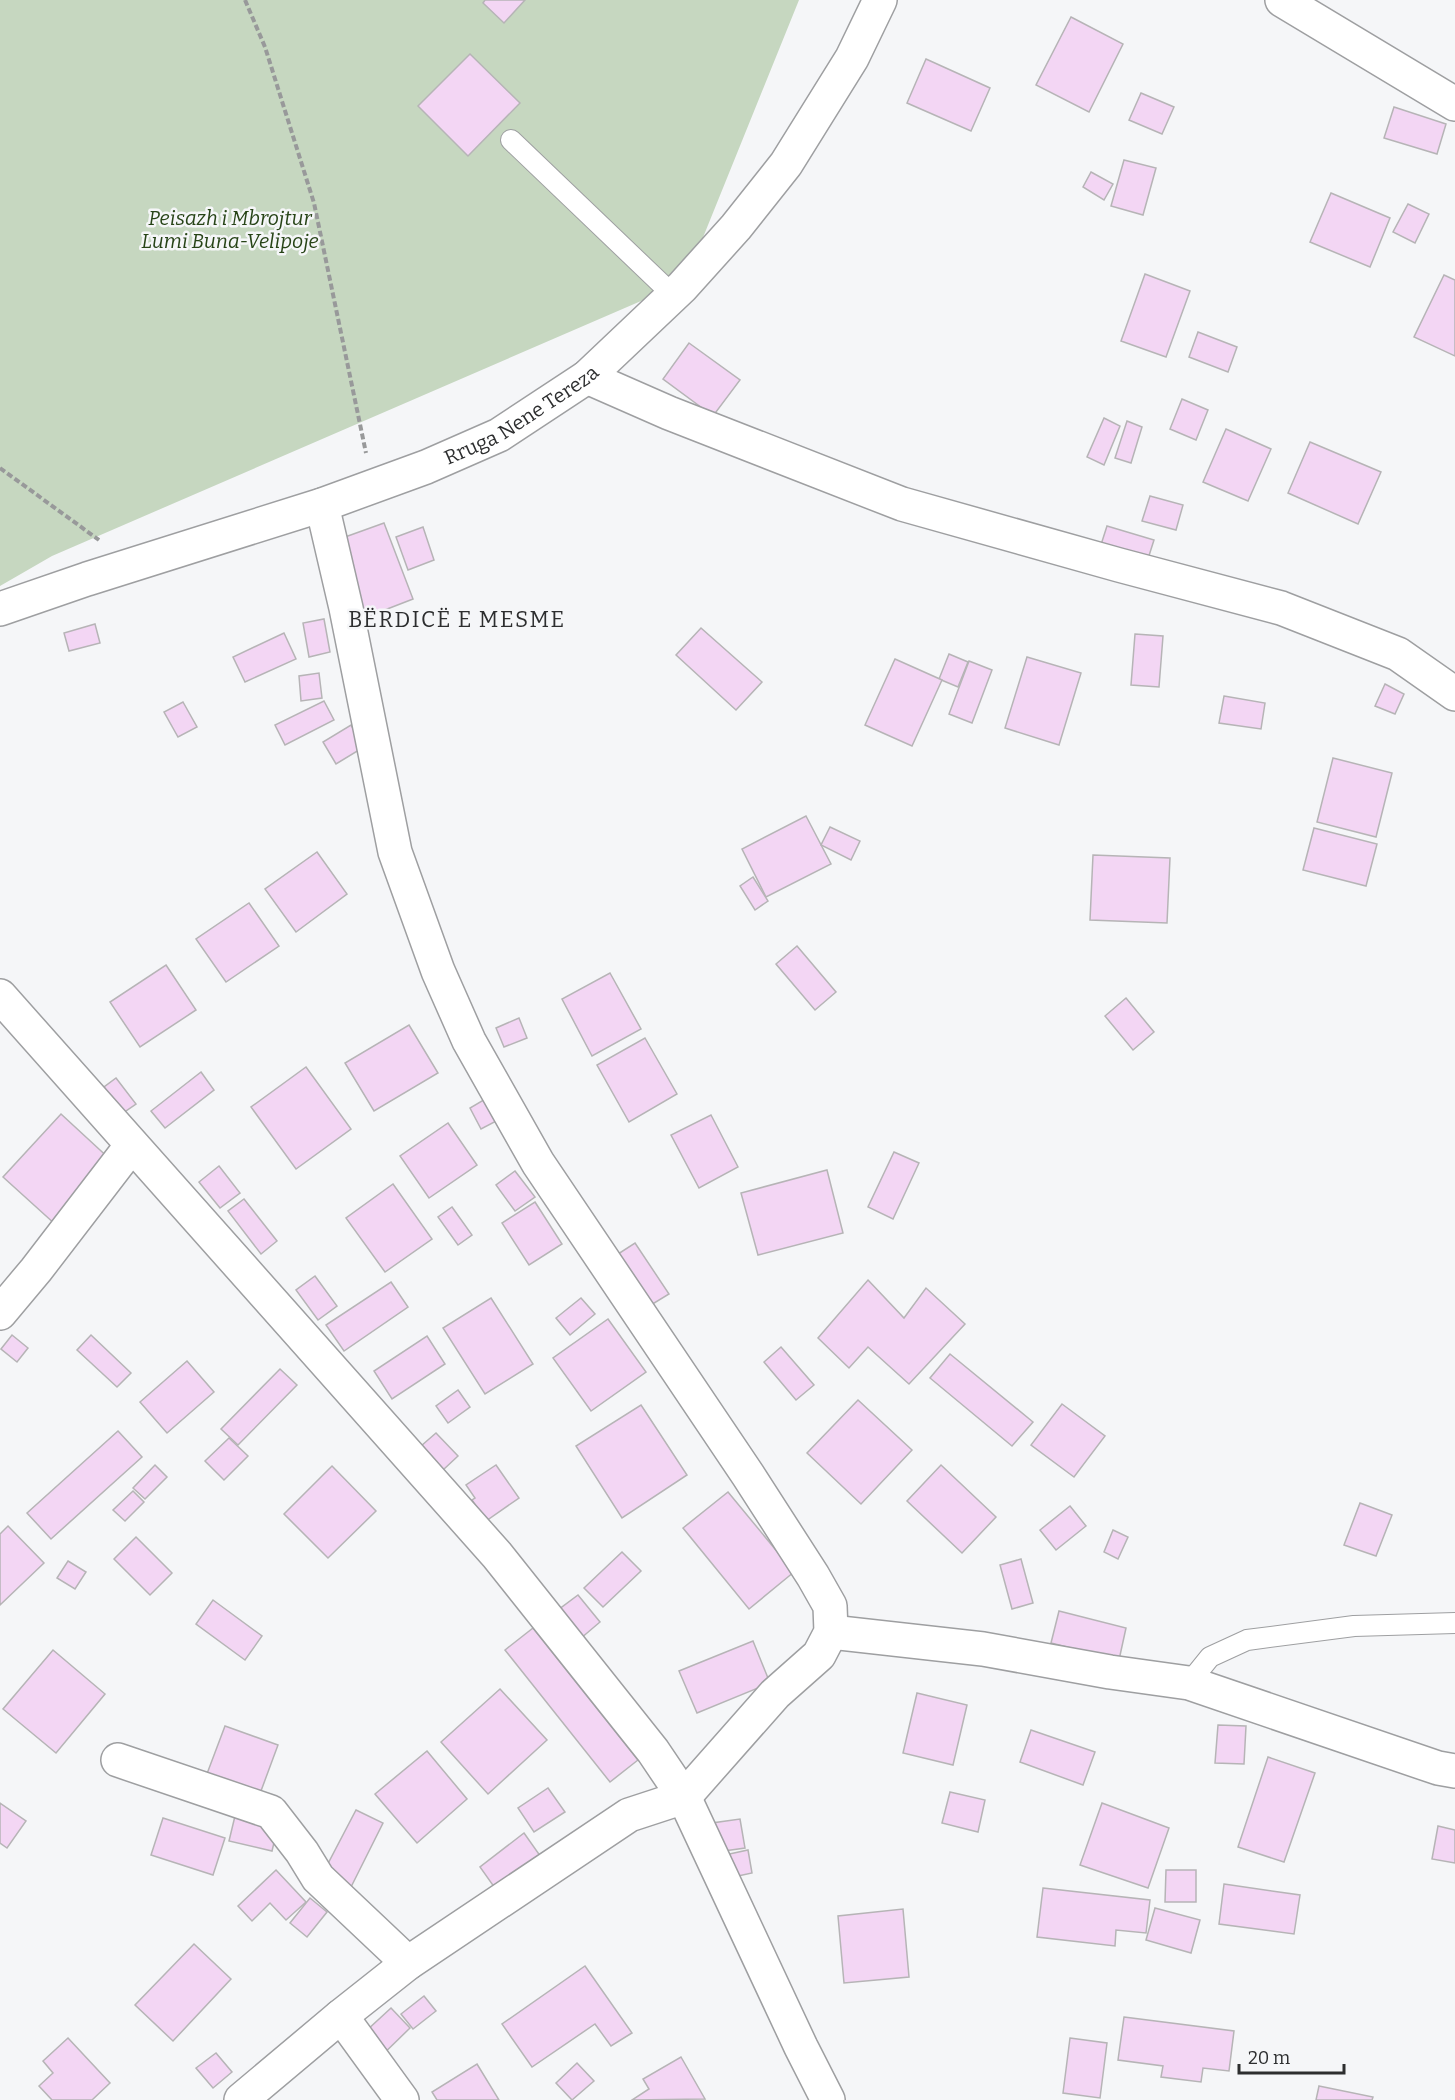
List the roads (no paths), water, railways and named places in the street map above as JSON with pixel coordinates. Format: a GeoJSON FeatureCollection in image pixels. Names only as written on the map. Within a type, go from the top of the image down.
{"type":"FeatureCollection","features":[{"type":"Feature","properties":{"kind":"street","name":"Rruga Nene Tereza"},"geometry":{"type":"LineString","coordinates":[[0,609],[322,505],[426,467],[499,435],[587,377],[674,295],[736,227],[786,164],[852,58],[879,0]]}},
{"type":"Feature","properties":{"kind":"street"},"geometry":{"type":"LineString","coordinates":[[1282,0],[1455,104]]}},
{"type":"Feature","properties":{"kind":"street"},"geometry":{"type":"LineString","coordinates":[[587,377],[669,413],[902,504],[1281,608],[1398,654],[1455,694]]}},
{"type":"Feature","properties":{"kind":"street"},"geometry":{"type":"LineString","coordinates":[[242,2100],[408,1963],[628,1815],[684,1797],[775,1694],[819,1655],[831,1632],[830,1606],[813,1576],[748,1475],[538,1163],[464,1031],[438,971],[395,852],[346,608],[322,505]]}},
{"type":"Feature","properties":{"kind":"street"},"geometry":{"type":"LineString","coordinates":[[0,996],[497,1555],[653,1751],[684,1797],[828,2100]]}},
{"type":"Feature","properties":{"kind":"street"},"geometry":{"type":"LineString","coordinates":[[0,1313],[132,1145]]}},
{"type":"Feature","properties":{"kind":"street"},"geometry":{"type":"LineString","coordinates":[[831,1632],[983,1648],[1110,1672],[1190,1683],[1438,1768],[1455,1771]]}},
{"type":"Feature","properties":{"kind":"street"},"geometry":{"type":"LineString","coordinates":[[118,1760],[271,1812],[302,1852],[318,1878],[408,1963]]}},
{"type":"Feature","properties":{"kind":"street"},"geometry":{"type":"LineString","coordinates":[[341,2016],[402,2100]]}},
{"type":"Feature","properties":{"kind":"lane"},"geometry":{"type":"LineString","coordinates":[[511,140],[674,295]]}},
{"type":"Feature","properties":{"kind":"lane"},"geometry":{"type":"LineString","coordinates":[[1190,1683],[1210,1657],[1247,1640],[1354,1626],[1455,1623]]}},
{"type":"Feature","properties":{"kind":"district","name":"BËRDICË E MESME"},"geometry":{"type":"Point","coordinates":[457,619]}},
{"type":"Feature","properties":{"kind":"park label","name":"Peisazh i Mbrojtur Lumi Buna-Velipoje"},"geometry":{"type":"Point","coordinates":[230,230]}}]}
